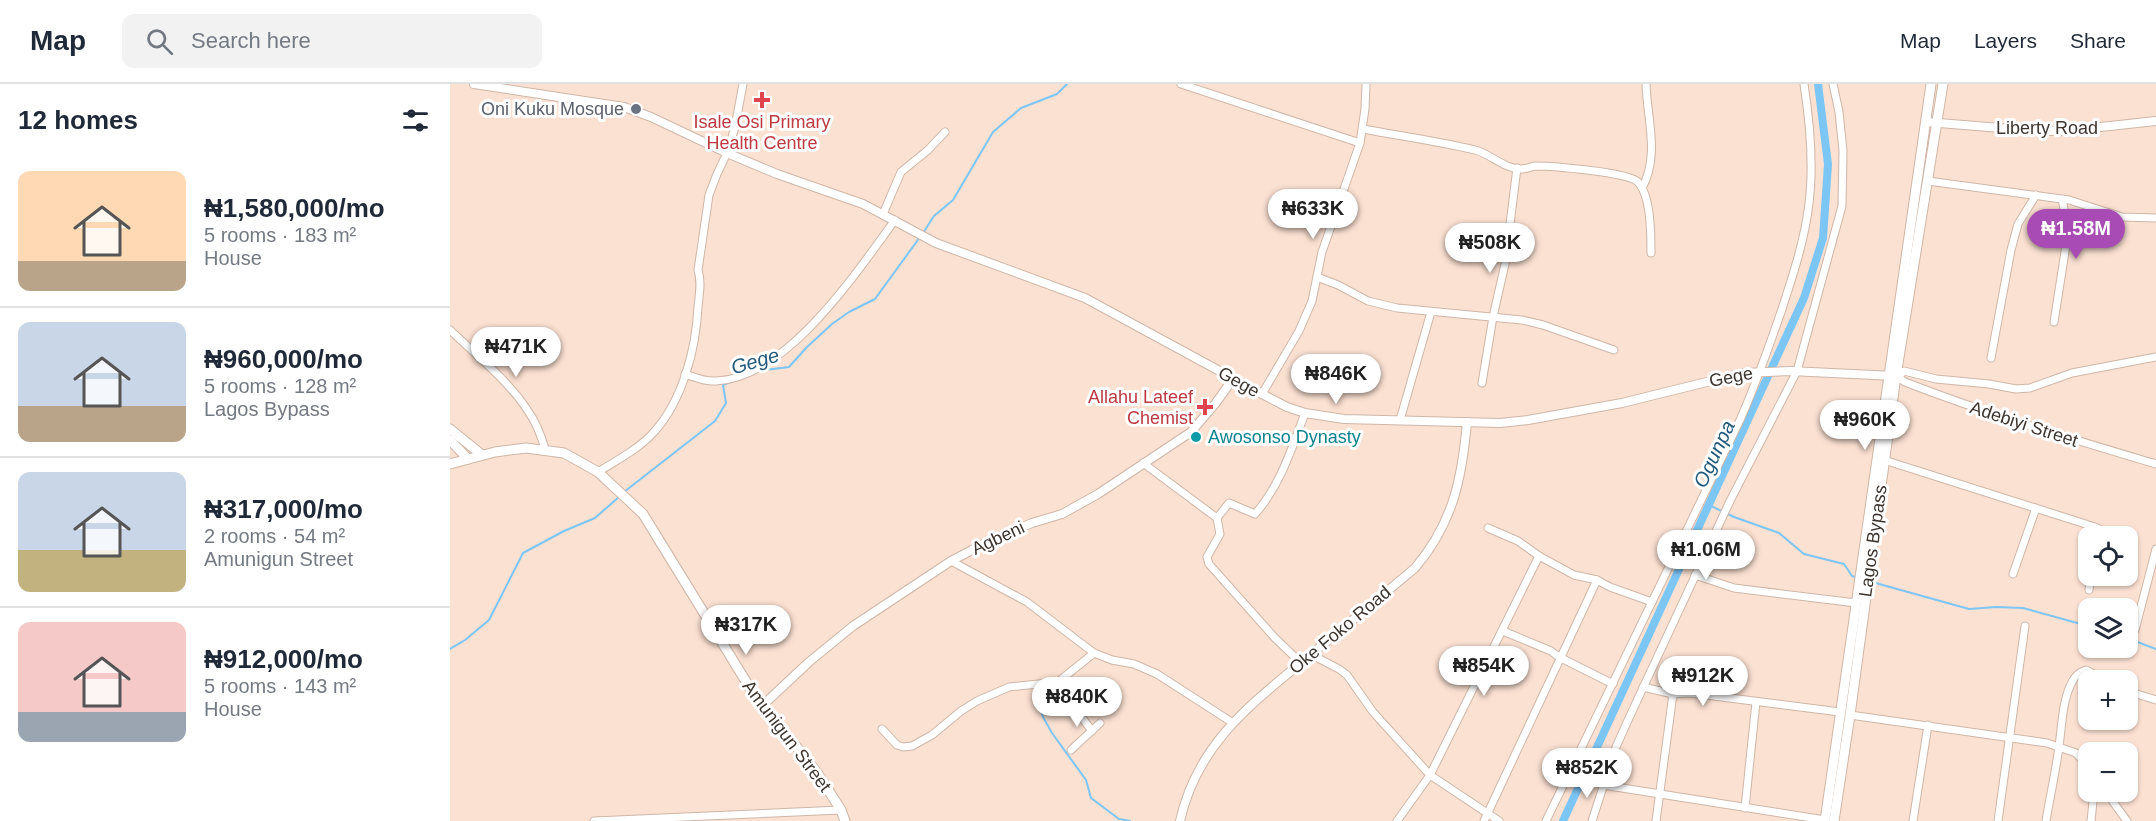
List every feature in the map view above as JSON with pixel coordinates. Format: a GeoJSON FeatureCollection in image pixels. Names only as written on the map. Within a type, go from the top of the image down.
{"type":"FeatureCollection","features":[{"type":"Feature","properties":{"kind":"main road","name":"Lagos Bypass"},"geometry":{"type":"LineString","coordinates":[[1834,821],[1851,715],[1931,84]]}},
{"type":"Feature","properties":{"kind":"main road","name":"Lagos Bypass"},"geometry":{"type":"LineString","coordinates":[[1825,821],[1856,603],[1943,84]]}},
{"type":"Feature","properties":{"kind":"main road"},"geometry":{"type":"LineString","coordinates":[[450,429],[482,455]]}},
{"type":"Feature","properties":{"kind":"main road"},"geometry":{"type":"LineString","coordinates":[[450,440],[468,459]]}},
{"type":"Feature","properties":{"kind":"main road","name":"Amunigun Street"},"geometry":{"type":"LineString","coordinates":[[450,464],[482,455],[526,448],[545,449],[564,453],[598,472],[643,514],[711,628],[763,705],[818,774],[842,810],[845,821]]}},
{"type":"Feature","properties":{"kind":"street","name":"Gege"},"geometry":{"type":"LineString","coordinates":[[474,84],[624,107],[651,117],[777,174],[863,204],[936,243],[1085,298],[1233,379],[1287,407],[1305,413],[1344,419],[1467,422],[1528,420],[1622,403],[1733,375],[1763,371],[1894,376]]}},
{"type":"Feature","properties":{"kind":"street"},"geometry":{"type":"LineString","coordinates":[[598,472],[641,444],[654,432],[669,411],[685,374],[697,328],[701,280],[698,270],[709,195],[727,153],[745,84]]}},
{"type":"Feature","properties":{"kind":"street"},"geometry":{"type":"LineString","coordinates":[[1181,84],[1359,142]]}},
{"type":"Feature","properties":{"kind":"street"},"geometry":{"type":"LineString","coordinates":[[1262,394],[1299,331],[1311,301],[1322,252],[1363,129],[1366,84]]}},
{"type":"Feature","properties":{"kind":"street"},"geometry":{"type":"LineString","coordinates":[[1642,188],[1650,169],[1651,155],[1646,84]]}},
{"type":"Feature","properties":{"kind":"street"},"geometry":{"type":"LineString","coordinates":[[1546,821],[1572,772],[1763,371],[1790,285],[1804,234],[1809,204],[1810,146],[1804,84]]}},
{"type":"Feature","properties":{"kind":"street"},"geometry":{"type":"LineString","coordinates":[[1592,821],[1599,803],[1601,784],[1616,747],[1695,575],[1794,371],[1842,206],[1843,151],[1839,112],[1833,84]]}},
{"type":"Feature","properties":{"kind":"street","name":"Liberty Road"},"geometry":{"type":"LineString","coordinates":[[1927,122],[2064,131],[2156,121]]}},
{"type":"Feature","properties":{"kind":"street"},"geometry":{"type":"LineString","coordinates":[[1363,129],[1478,151],[1517,168],[1534,166],[1567,168],[1626,176],[1636,180],[1642,188],[1648,216],[1651,253]]}},
{"type":"Feature","properties":{"kind":"street"},"geometry":{"type":"LineString","coordinates":[[883,214],[901,172],[928,150],[945,132]]}},
{"type":"Feature","properties":{"kind":"street"},"geometry":{"type":"LineString","coordinates":[[1482,383],[1505,264],[1517,168]]}},
{"type":"Feature","properties":{"kind":"street"},"geometry":{"type":"LineString","coordinates":[[1928,182],[2062,199],[2122,217],[2156,218]]}},
{"type":"Feature","properties":{"kind":"street"},"geometry":{"type":"LineString","coordinates":[[1991,358],[2018,224],[2036,195]]}},
{"type":"Feature","properties":{"kind":"street"},"geometry":{"type":"LineString","coordinates":[[2054,322],[2067,239],[2067,224],[2062,199]]}},
{"type":"Feature","properties":{"kind":"street"},"geometry":{"type":"LineString","coordinates":[[685,374],[713,382],[724,381],[749,372],[776,358],[793,345],[831,303],[895,220]]}},
{"type":"Feature","properties":{"kind":"street"},"geometry":{"type":"LineString","coordinates":[[1317,277],[1368,301],[1397,308],[1493,317],[1543,325],[1614,350]]}},
{"type":"Feature","properties":{"kind":"street"},"geometry":{"type":"LineString","coordinates":[[1400,420],[1431,312]]}},
{"type":"Feature","properties":{"kind":"street"},"geometry":{"type":"LineString","coordinates":[[450,330],[502,380],[528,410],[539,429],[545,449]]}},
{"type":"Feature","properties":{"kind":"street"},"geometry":{"type":"LineString","coordinates":[[1894,376],[1904,371],[1936,379],[2016,389],[2030,388],[2072,373],[2156,357]]}},
{"type":"Feature","properties":{"kind":"street","name":"Adebiyi Street"},"geometry":{"type":"LineString","coordinates":[[1894,376],[1970,407],[2156,464]]}},
{"type":"Feature","properties":{"kind":"street","name":"Agbeni"},"geometry":{"type":"LineString","coordinates":[[763,705],[818,654],[853,626],[951,561],[991,540],[1032,523],[1062,514],[1098,494],[1191,432],[1233,379]]}},
{"type":"Feature","properties":{"kind":"street"},"geometry":{"type":"LineString","coordinates":[[1217,518],[1229,503],[1255,514],[1261,507],[1274,488],[1290,454],[1305,413]]}},
{"type":"Feature","properties":{"kind":"street","name":"Oke Foko Road"},"geometry":{"type":"LineString","coordinates":[[1180,821],[1192,782],[1200,765],[1233,723],[1260,695],[1312,655],[1415,568],[1428,552],[1445,524],[1454,501],[1464,457],[1467,422]]}},
{"type":"Feature","properties":{"kind":"street"},"geometry":{"type":"LineString","coordinates":[[1884,460],[2092,526]]}},
{"type":"Feature","properties":{"kind":"street"},"geometry":{"type":"LineString","coordinates":[[1143,463],[1217,518],[1220,534],[1207,558],[1209,564],[1260,622],[1301,663]]}},
{"type":"Feature","properties":{"kind":"street"},"geometry":{"type":"LineString","coordinates":[[2013,574],[2036,508]]}},
{"type":"Feature","properties":{"kind":"street"},"geometry":{"type":"LineString","coordinates":[[1488,528],[1518,541],[1539,556],[1574,575],[1597,580],[1652,602]]}},
{"type":"Feature","properties":{"kind":"street"},"geometry":{"type":"LineString","coordinates":[[2138,618],[2156,549]]}},
{"type":"Feature","properties":{"kind":"street"},"geometry":{"type":"LineString","coordinates":[[1397,821],[1430,775],[1539,556]]}},
{"type":"Feature","properties":{"kind":"street"},"geometry":{"type":"LineString","coordinates":[[951,561],[1027,602],[1094,653],[1112,660],[1134,664],[1157,674],[1233,723]]}},
{"type":"Feature","properties":{"kind":"street"},"geometry":{"type":"LineString","coordinates":[[1695,575],[1734,588],[1856,603]]}},
{"type":"Feature","properties":{"kind":"street"},"geometry":{"type":"LineString","coordinates":[[1486,817],[1597,580]]}},
{"type":"Feature","properties":{"kind":"street"},"geometry":{"type":"LineString","coordinates":[[2089,590],[2090,586]]}},
{"type":"Feature","properties":{"kind":"street"},"geometry":{"type":"LineString","coordinates":[[1998,821],[2025,626]]}},
{"type":"Feature","properties":{"kind":"street"},"geometry":{"type":"LineString","coordinates":[[1503,631],[1551,651],[1613,684]]}},
{"type":"Feature","properties":{"kind":"street"},"geometry":{"type":"LineString","coordinates":[[882,729],[897,745],[912,746],[932,735],[977,701],[1009,687],[1058,682],[1094,653]]}},
{"type":"Feature","properties":{"kind":"street"},"geometry":{"type":"LineString","coordinates":[[1312,655],[1347,675],[1373,712],[1430,775],[1486,817],[1499,821]]}},
{"type":"Feature","properties":{"kind":"street"},"geometry":{"type":"LineString","coordinates":[[2046,821],[2059,746],[2060,726],[2069,689],[2073,679],[2078,676]]}},
{"type":"Feature","properties":{"kind":"street"},"geometry":{"type":"LineString","coordinates":[[1058,682],[1062,691],[1092,731]]}},
{"type":"Feature","properties":{"kind":"street"},"geometry":{"type":"LineString","coordinates":[[1643,687],[1673,694],[1689,693],[1840,712]]}},
{"type":"Feature","properties":{"kind":"street"},"geometry":{"type":"LineString","coordinates":[[1656,821],[1673,694]]}},
{"type":"Feature","properties":{"kind":"street"},"geometry":{"type":"LineString","coordinates":[[2138,694],[2156,700]]}},
{"type":"Feature","properties":{"kind":"street"},"geometry":{"type":"LineString","coordinates":[[1745,808],[1756,702]]}},
{"type":"Feature","properties":{"kind":"street"},"geometry":{"type":"LineString","coordinates":[[1851,715],[2010,737],[2059,746],[2078,755]]}},
{"type":"Feature","properties":{"kind":"street"},"geometry":{"type":"LineString","coordinates":[[1071,750],[1100,723]]}},
{"type":"Feature","properties":{"kind":"street"},"geometry":{"type":"LineString","coordinates":[[1913,821],[1928,725]]}},
{"type":"Feature","properties":{"kind":"street"},"geometry":{"type":"LineString","coordinates":[[1572,772],[1601,784],[1825,821]]}},
{"type":"Feature","properties":{"kind":"street"},"geometry":{"type":"LineString","coordinates":[[2091,821],[2093,802]]}},
{"type":"Feature","properties":{"kind":"street"},"geometry":{"type":"LineString","coordinates":[[2113,802],[2127,821]]}},
{"type":"Feature","properties":{"kind":"street"},"geometry":{"type":"LineString","coordinates":[[594,821],[842,810]]}},
{"type":"Feature","properties":{"kind":"waterway","name":"Gege"},"geometry":{"type":"LineString","coordinates":[[923,233],[934,216],[953,200],[993,132],[1021,108],[1057,94],[1067,84]]}},
{"type":"Feature","properties":{"kind":"waterway","name":"Ogunpa"},"geometry":{"type":"LineString","coordinates":[[1563,821],[1804,298],[1823,238],[1828,164],[1818,84]]}},
{"type":"Feature","properties":{"kind":"waterway","name":"Gege"},"geometry":{"type":"LineString","coordinates":[[757,371],[789,367],[832,324],[849,312],[875,299],[920,237]]}},
{"type":"Feature","properties":{"kind":"waterway","name":"Gege"},"geometry":{"type":"LineString","coordinates":[[624,492],[715,421],[726,403],[723,385],[735,380]]}},
{"type":"Feature","properties":{"kind":"waterway","name":"Gege"},"geometry":{"type":"LineString","coordinates":[[450,649],[489,620],[523,553],[564,531],[595,518],[620,496]]}},
{"type":"Feature","properties":{"kind":"waterway"},"geometry":{"type":"LineString","coordinates":[[1709,505],[1734,517],[1779,533],[1804,554],[1844,564],[1852,576],[1858,578]]}},
{"type":"Feature","properties":{"kind":"waterway"},"geometry":{"type":"LineString","coordinates":[[1872,582],[1969,609],[2023,608],[2078,623]]}},
{"type":"Feature","properties":{"kind":"waterway"},"geometry":{"type":"LineString","coordinates":[[2138,642],[2156,649]]}},
{"type":"Feature","properties":{"kind":"waterway"},"geometry":{"type":"LineString","coordinates":[[1037,696],[1043,717],[1086,780],[1091,798],[1119,819],[1130,821]]}},
{"type":"Feature","properties":{"kind":"place","name":"Isale Osi Primary Health Centre"},"geometry":{"type":"Point","coordinates":[762,100]}},
{"type":"Feature","properties":{"kind":"place","name":"Oni Kuku Mosque"},"geometry":{"type":"Point","coordinates":[636,109]}},
{"type":"Feature","properties":{"kind":"place","name":"Allahu Lateef Chemist"},"geometry":{"type":"Point","coordinates":[1205,407]}},
{"type":"Feature","properties":{"kind":"place","name":"Awosonso Dynasty"},"geometry":{"type":"Point","coordinates":[1196,437]}}]}
